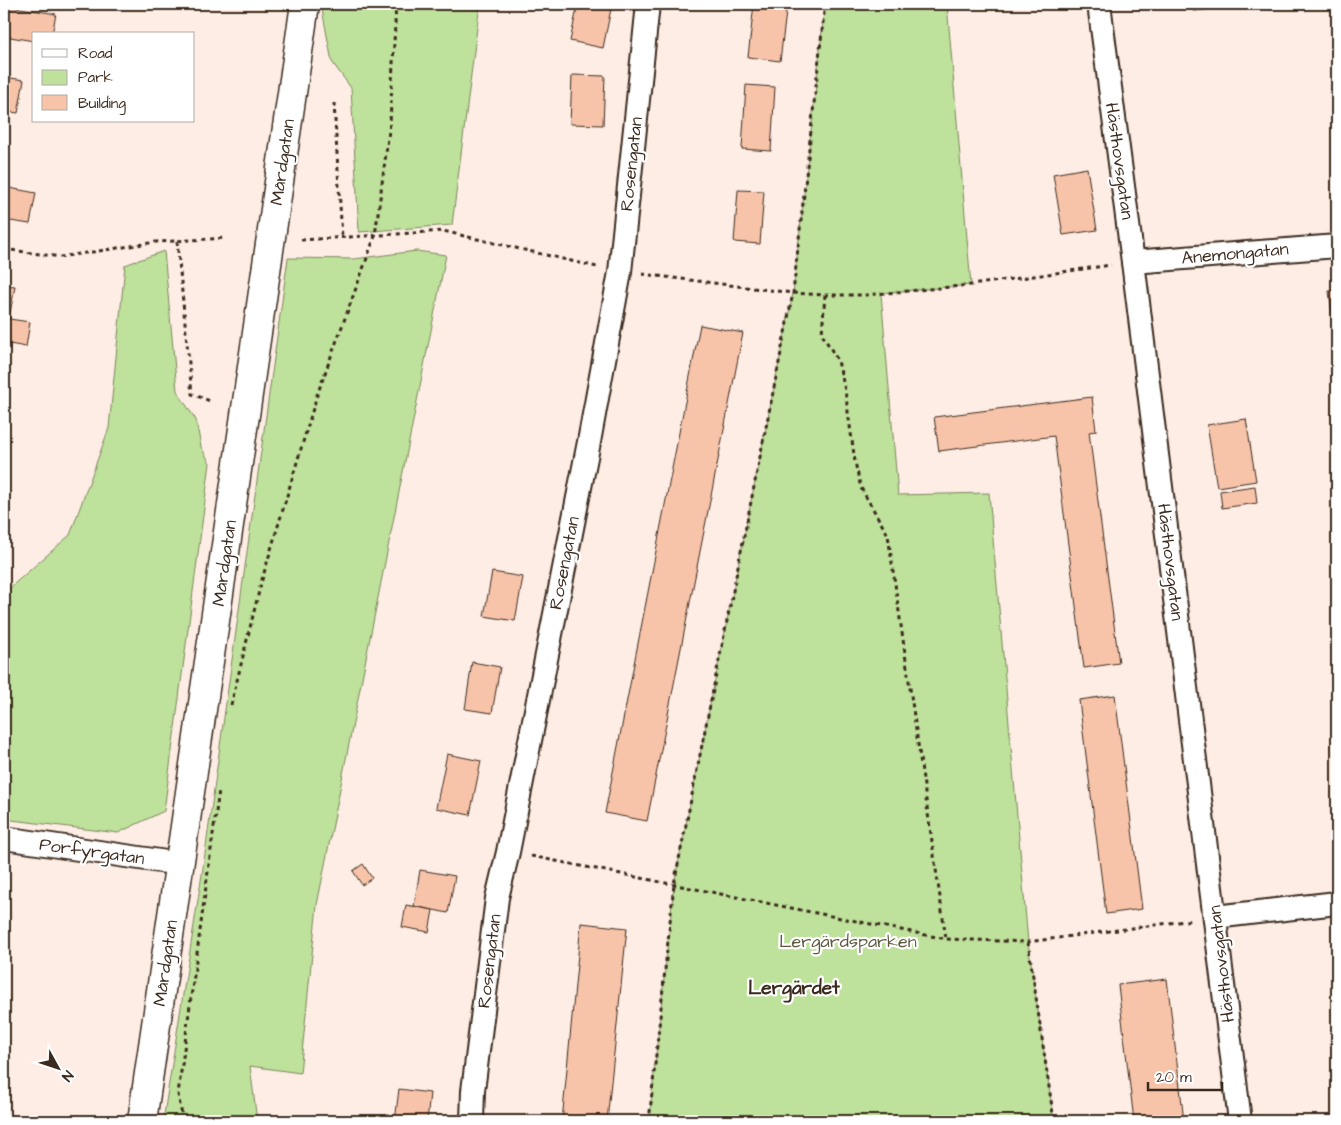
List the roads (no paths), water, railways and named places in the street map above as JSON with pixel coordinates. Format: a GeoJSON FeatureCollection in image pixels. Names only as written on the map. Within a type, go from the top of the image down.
{"type":"FeatureCollection","features":[{"type":"Feature","properties":{"kind":"street","name":"Mårdgatan"},"geometry":{"type":"LineString","coordinates":[[142,1121],[305,4]]}},
{"type":"Feature","properties":{"kind":"street","name":"Rosengatan"},"geometry":{"type":"LineString","coordinates":[[472,1121],[473,1092],[497,898],[508,852],[589,442],[620,272],[648,4]]}},
{"type":"Feature","properties":{"kind":"street","name":"Hästhovsgatan"},"geometry":{"type":"LineString","coordinates":[[1098,4],[1134,262],[1240,1121]]}},
{"type":"Feature","properties":{"kind":"street","name":"Anemongatan"},"geometry":{"type":"LineString","coordinates":[[1134,262],[1337,246]]}},
{"type":"Feature","properties":{"kind":"street","name":"Porfyrgatan"},"geometry":{"type":"LineString","coordinates":[[4,838],[180,864]]}},
{"type":"Feature","properties":{"kind":"street"},"geometry":{"type":"LineString","coordinates":[[1215,917],[1337,903]]}},
{"type":"Feature","properties":{"kind":"district","name":"Lergärdet"},"geometry":{"type":"Point","coordinates":[794,987]}},
{"type":"Feature","properties":{"kind":"park label","name":"Lergärdsparken"},"geometry":{"type":"Point","coordinates":[848,941]}}]}
